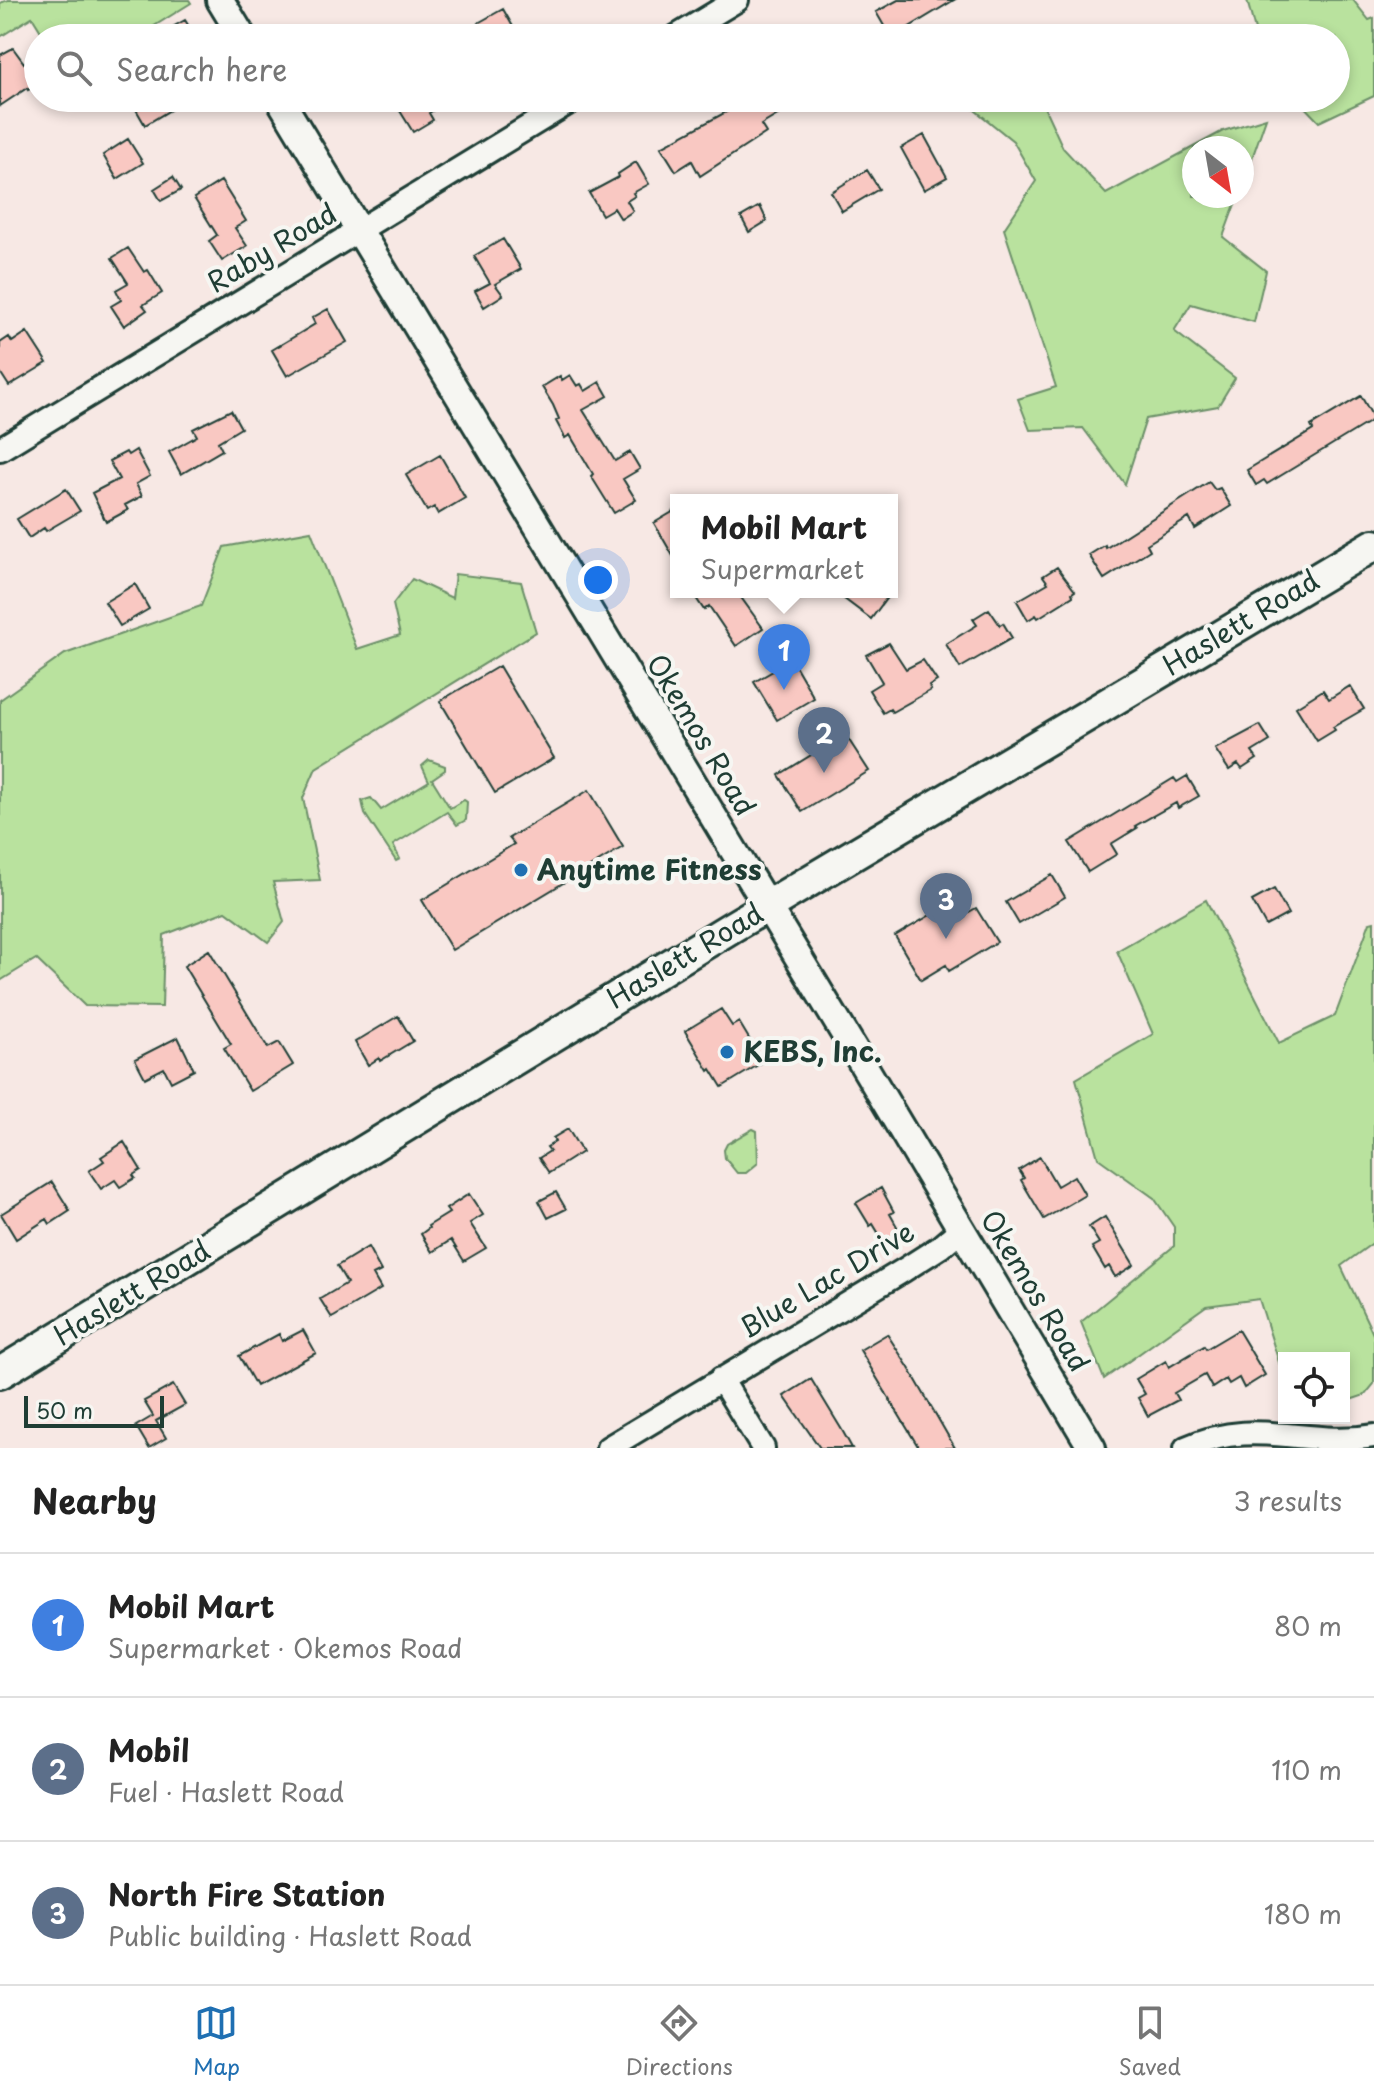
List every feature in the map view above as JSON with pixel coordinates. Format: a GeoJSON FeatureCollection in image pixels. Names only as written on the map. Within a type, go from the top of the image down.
{"type":"FeatureCollection","features":[{"type":"Feature","properties":{"kind":"main road","name":"Haslett Road"},"geometry":{"type":"LineString","coordinates":[[0,1373],[767,906],[1374,545]]}},
{"type":"Feature","properties":{"kind":"street"},"geometry":{"type":"LineString","coordinates":[[220,0],[235,24]]}},
{"type":"Feature","properties":{"kind":"street"},"geometry":{"type":"LineString","coordinates":[[697,24],[737,0]]}},
{"type":"Feature","properties":{"kind":"street","name":"Okemos Road"},"geometry":{"type":"LineString","coordinates":[[287,112],[1092,1448]]}},
{"type":"Feature","properties":{"kind":"street","name":"Raby Road"},"geometry":{"type":"LineString","coordinates":[[0,449],[553,112]]}},
{"type":"Feature","properties":{"kind":"street","name":"Blue Lac Drive"},"geometry":{"type":"LineString","coordinates":[[608,1448],[904,1270],[960,1230]]}},
{"type":"Feature","properties":{"kind":"street"},"geometry":{"type":"LineString","coordinates":[[721,1379],[763,1448]]}},
{"type":"Feature","properties":{"kind":"street"},"geometry":{"type":"LineString","coordinates":[[1186,1448],[1209,1439],[1236,1435],[1270,1436],[1324,1444],[1374,1436]]}},
{"type":"Feature","properties":{"kind":"green space"},"geometry":{"type":"Polygon","coordinates":[[[8,0],[189,0],[191,3],[157,24],[36,24],[32,17],[0,37],[0,3],[8,0]]]}},
{"type":"Feature","properties":{"kind":"green space"},"geometry":{"type":"Polygon","coordinates":[[[1247,0],[1353,0],[1369,20],[1374,18],[1374,96],[1350,107],[1350,24],[1253,24],[1247,0]]]}},
{"type":"Feature","properties":{"kind":"green space"},"geometry":{"type":"Polygon","coordinates":[[[977,112],[1046,112],[1063,148],[1106,194],[1182,153],[1182,208],[1234,208],[1223,237],[1266,271],[1254,322],[1191,304],[1174,331],[1235,378],[1218,406],[1146,419],[1125,484],[1083,428],[1030,430],[1018,399],[1056,387],[1004,229],[1036,181],[1013,141],[977,112]]]}},
{"type":"Feature","properties":{"kind":"green space"},"geometry":{"type":"Polygon","coordinates":[[[1309,112],[1340,112],[1319,122],[1309,112]]]}},
{"type":"Feature","properties":{"kind":"green space"},"geometry":{"type":"Polygon","coordinates":[[[1266,118],[1254,152],[1254,136],[1214,136],[1223,131],[1266,118]]]}},
{"type":"Feature","properties":{"kind":"green space"},"geometry":{"type":"Polygon","coordinates":[[[311,531],[357,649],[400,635],[393,604],[412,579],[452,598],[455,574],[521,582],[536,632],[316,768],[303,798],[320,880],[273,882],[284,922],[268,942],[226,911],[164,935],[162,1007],[85,1006],[36,959],[0,981],[0,700],[65,654],[201,606],[224,547],[311,531]]]}},
{"type":"Feature","properties":{"kind":"green space"},"geometry":{"type":"Polygon","coordinates":[[[429,760],[445,766],[445,770],[432,779],[450,808],[464,800],[467,802],[466,820],[457,825],[447,812],[393,845],[400,859],[396,861],[365,814],[362,801],[371,798],[381,810],[429,781],[422,766],[429,760]]]}},
{"type":"Feature","properties":{"kind":"green space"},"geometry":{"type":"Polygon","coordinates":[[[1206,900],[1279,1043],[1335,1016],[1370,922],[1374,921],[1374,1242],[1341,1266],[1374,1336],[1374,1384],[1365,1395],[1350,1400],[1350,1352],[1278,1352],[1278,1359],[1259,1299],[1206,1306],[1104,1379],[1081,1322],[1174,1246],[1174,1227],[1154,1198],[1098,1158],[1076,1079],[1153,1034],[1117,951],[1206,900]]]}},
{"type":"Feature","properties":{"kind":"green space"},"geometry":{"type":"Polygon","coordinates":[[[753,1129],[757,1131],[758,1163],[746,1173],[737,1173],[725,1158],[724,1150],[727,1144],[753,1129]]]}},
{"type":"Feature","properties":{"kind":"building"},"geometry":{"type":"Polygon","coordinates":[[[898,0],[954,0],[914,24],[883,24],[876,12],[898,0]]]}},
{"type":"Feature","properties":{"kind":"building"},"geometry":{"type":"Polygon","coordinates":[[[503,9],[511,24],[479,24],[503,9]]]}},
{"type":"Feature","properties":{"kind":"building"},"geometry":{"type":"Polygon","coordinates":[[[13,48],[24,63],[24,90],[0,106],[0,55],[13,48]]]}},
{"type":"Feature","properties":{"kind":"building"},"geometry":{"type":"Polygon","coordinates":[[[137,112],[167,112],[145,125],[137,112]]]}},
{"type":"Feature","properties":{"kind":"building"},"geometry":{"type":"Polygon","coordinates":[[[401,112],[431,112],[433,120],[413,132],[401,112]]]}},
{"type":"Feature","properties":{"kind":"building"},"geometry":{"type":"Polygon","coordinates":[[[726,112],[783,112],[761,125],[766,133],[700,176],[692,161],[676,171],[661,147],[726,112]]]}},
{"type":"Feature","properties":{"kind":"building"},"geometry":{"type":"Polygon","coordinates":[[[924,135],[947,177],[924,190],[901,148],[924,135]]]}},
{"type":"Feature","properties":{"kind":"building"},"geometry":{"type":"Polygon","coordinates":[[[128,139],[143,163],[117,179],[103,155],[128,139]]]}},
{"type":"Feature","properties":{"kind":"building"},"geometry":{"type":"Polygon","coordinates":[[[636,162],[649,184],[633,193],[635,196],[627,201],[633,211],[621,219],[614,208],[602,215],[589,193],[619,177],[618,174],[636,162]]]}},
{"type":"Feature","properties":{"kind":"building"},"geometry":{"type":"Polygon","coordinates":[[[867,170],[879,189],[842,211],[831,192],[867,170]]]}},
{"type":"Feature","properties":{"kind":"building"},"geometry":{"type":"Polygon","coordinates":[[[173,177],[181,190],[161,201],[154,189],[173,177]]]}},
{"type":"Feature","properties":{"kind":"building"},"geometry":{"type":"Polygon","coordinates":[[[221,181],[246,221],[235,228],[247,246],[222,261],[209,241],[217,235],[194,198],[221,181]]]}},
{"type":"Feature","properties":{"kind":"building"},"geometry":{"type":"Polygon","coordinates":[[[760,206],[767,221],[749,232],[741,217],[760,206]]]}},
{"type":"Feature","properties":{"kind":"building"},"geometry":{"type":"Polygon","coordinates":[[[503,239],[521,269],[495,284],[503,295],[484,307],[475,291],[490,283],[474,256],[503,239]]]}},
{"type":"Feature","properties":{"kind":"building"},"geometry":{"type":"Polygon","coordinates":[[[128,248],[144,272],[148,270],[162,293],[143,305],[147,310],[124,326],[111,306],[121,300],[116,290],[128,283],[112,258],[128,248]]]}},
{"type":"Feature","properties":{"kind":"building"},"geometry":{"type":"Polygon","coordinates":[[[328,309],[347,342],[287,376],[272,350],[315,324],[312,318],[328,309]]]}},
{"type":"Feature","properties":{"kind":"building"},"geometry":{"type":"Polygon","coordinates":[[[27,332],[47,363],[9,386],[0,372],[0,343],[9,337],[12,342],[27,332]]]}},
{"type":"Feature","properties":{"kind":"building"},"geometry":{"type":"Polygon","coordinates":[[[570,375],[577,386],[581,384],[585,391],[600,382],[608,396],[583,410],[615,461],[630,452],[640,469],[623,479],[636,500],[614,513],[570,435],[565,438],[556,421],[559,419],[553,405],[542,387],[560,376],[562,380],[570,375]]]}},
{"type":"Feature","properties":{"kind":"building"},"geometry":{"type":"Polygon","coordinates":[[[1361,396],[1374,419],[1267,484],[1264,480],[1256,485],[1247,470],[1361,396]]]}},
{"type":"Feature","properties":{"kind":"building"},"geometry":{"type":"Polygon","coordinates":[[[231,410],[241,428],[218,442],[222,450],[181,474],[169,452],[197,436],[193,429],[231,410]]]}},
{"type":"Feature","properties":{"kind":"building"},"geometry":{"type":"Polygon","coordinates":[[[136,450],[150,476],[136,484],[142,496],[125,505],[128,510],[106,522],[92,493],[119,479],[109,461],[136,450]]]}},
{"type":"Feature","properties":{"kind":"building"},"geometry":{"type":"Polygon","coordinates":[[[440,455],[465,498],[438,514],[434,507],[427,511],[406,475],[440,455]]]}},
{"type":"Feature","properties":{"kind":"building"},"geometry":{"type":"Polygon","coordinates":[[[1209,482],[1215,490],[1220,488],[1231,506],[1195,529],[1189,518],[1147,544],[1150,550],[1104,579],[1089,555],[1105,545],[1106,548],[1209,482]]]}},
{"type":"Feature","properties":{"kind":"building"},"geometry":{"type":"Polygon","coordinates":[[[66,489],[80,511],[29,538],[17,519],[66,489]]]}},
{"type":"Feature","properties":{"kind":"building"},"geometry":{"type":"Polygon","coordinates":[[[670,514],[670,551],[654,523],[670,514]]]}},
{"type":"Feature","properties":{"kind":"building"},"geometry":{"type":"Polygon","coordinates":[[[1057,567],[1075,591],[1073,596],[1038,618],[1036,615],[1028,620],[1017,601],[1048,583],[1043,576],[1057,567]]]}},
{"type":"Feature","properties":{"kind":"building"},"geometry":{"type":"Polygon","coordinates":[[[135,584],[149,609],[120,626],[105,602],[135,584]]]}},
{"type":"Feature","properties":{"kind":"building"},"geometry":{"type":"Polygon","coordinates":[[[696,598],[741,598],[763,628],[736,646],[709,606],[704,610],[696,598]]]}},
{"type":"Feature","properties":{"kind":"building"},"geometry":{"type":"Polygon","coordinates":[[[843,598],[887,598],[871,619],[843,598]]]}},
{"type":"Feature","properties":{"kind":"building"},"geometry":{"type":"Polygon","coordinates":[[[989,609],[1012,638],[960,668],[946,644],[977,625],[973,619],[989,609]]]}},
{"type":"Feature","properties":{"kind":"building"},"geometry":{"type":"Polygon","coordinates":[[[889,643],[906,669],[923,660],[937,681],[929,686],[931,690],[892,712],[890,709],[883,713],[869,690],[882,682],[866,655],[889,643]]]}},
{"type":"Feature","properties":{"kind":"building"},"geometry":{"type":"Polygon","coordinates":[[[792,660],[814,698],[777,720],[754,682],[792,660]]]}},
{"type":"Feature","properties":{"kind":"building"},"geometry":{"type":"Polygon","coordinates":[[[499,666],[554,758],[495,793],[440,701],[499,666]]]}},
{"type":"Feature","properties":{"kind":"building"},"geometry":{"type":"Polygon","coordinates":[[[1350,686],[1364,709],[1333,727],[1335,730],[1317,741],[1296,707],[1323,690],[1329,699],[1350,686]]]}},
{"type":"Feature","properties":{"kind":"building"},"geometry":{"type":"Polygon","coordinates":[[[1260,725],[1270,741],[1252,752],[1257,759],[1242,769],[1238,764],[1229,770],[1215,749],[1260,725]]]}},
{"type":"Feature","properties":{"kind":"building"},"geometry":{"type":"Polygon","coordinates":[[[845,734],[869,771],[802,812],[779,775],[845,734]]]}},
{"type":"Feature","properties":{"kind":"building"},"geometry":{"type":"Polygon","coordinates":[[[1187,776],[1199,796],[1178,808],[1176,803],[1135,826],[1137,828],[1111,844],[1117,854],[1088,872],[1069,842],[1174,778],[1177,782],[1187,776]]]}},
{"type":"Feature","properties":{"kind":"building"},"geometry":{"type":"Polygon","coordinates":[[[589,790],[623,847],[452,950],[422,900],[514,844],[509,838],[589,790]]]}},
{"type":"Feature","properties":{"kind":"building"},"geometry":{"type":"Polygon","coordinates":[[[1052,875],[1065,897],[1019,924],[1006,902],[1052,875]]]}},
{"type":"Feature","properties":{"kind":"building"},"geometry":{"type":"Polygon","coordinates":[[[1274,889],[1288,914],[1266,926],[1252,901],[1274,889]]]}},
{"type":"Feature","properties":{"kind":"building"},"geometry":{"type":"Polygon","coordinates":[[[963,901],[969,912],[976,908],[997,942],[949,971],[946,965],[921,980],[895,936],[949,904],[952,908],[963,901]]]}},
{"type":"Feature","properties":{"kind":"building"},"geometry":{"type":"Polygon","coordinates":[[[209,950],[268,1048],[279,1042],[293,1065],[250,1091],[224,1048],[231,1044],[184,966],[209,950]]]}},
{"type":"Feature","properties":{"kind":"building","name":"KEBS, Inc."},"geometry":{"type":"Polygon","coordinates":[[[721,1009],[732,1026],[739,1022],[763,1062],[722,1087],[685,1031],[721,1009]]]}},
{"type":"Feature","properties":{"kind":"building"},"geometry":{"type":"Polygon","coordinates":[[[398,1016],[413,1041],[368,1065],[355,1042],[398,1016]]]}},
{"type":"Feature","properties":{"kind":"building"},"geometry":{"type":"Polygon","coordinates":[[[178,1037],[194,1070],[171,1082],[164,1068],[145,1078],[135,1059],[178,1037]]]}},
{"type":"Feature","properties":{"kind":"building"},"geometry":{"type":"Polygon","coordinates":[[[568,1129],[582,1152],[549,1173],[539,1158],[550,1151],[547,1147],[555,1142],[553,1138],[568,1129]]]}},
{"type":"Feature","properties":{"kind":"building"},"geometry":{"type":"Polygon","coordinates":[[[124,1142],[141,1170],[133,1175],[135,1178],[120,1187],[115,1180],[101,1189],[89,1171],[104,1161],[101,1157],[124,1142]]]}},
{"type":"Feature","properties":{"kind":"building"},"geometry":{"type":"Polygon","coordinates":[[[1040,1157],[1057,1186],[1074,1176],[1085,1195],[1044,1219],[1021,1180],[1024,1178],[1019,1170],[1040,1157]]]}},
{"type":"Feature","properties":{"kind":"building"},"geometry":{"type":"Polygon","coordinates":[[[52,1182],[70,1211],[50,1224],[47,1219],[16,1239],[1,1214],[52,1182]]]}},
{"type":"Feature","properties":{"kind":"building"},"geometry":{"type":"Polygon","coordinates":[[[881,1188],[894,1212],[890,1214],[900,1232],[884,1242],[856,1203],[881,1188]]]}},
{"type":"Feature","properties":{"kind":"building"},"geometry":{"type":"Polygon","coordinates":[[[556,1192],[566,1209],[548,1218],[539,1201],[556,1192]]]}},
{"type":"Feature","properties":{"kind":"building"},"geometry":{"type":"Polygon","coordinates":[[[469,1194],[483,1215],[470,1223],[486,1248],[464,1261],[451,1240],[432,1252],[421,1234],[449,1213],[446,1209],[469,1194]]]}},
{"type":"Feature","properties":{"kind":"building"},"geometry":{"type":"Polygon","coordinates":[[[1105,1217],[1134,1265],[1115,1277],[1109,1266],[1105,1269],[1092,1247],[1099,1243],[1089,1227],[1105,1217]]]}},
{"type":"Feature","properties":{"kind":"building"},"geometry":{"type":"Polygon","coordinates":[[[368,1247],[381,1271],[373,1275],[381,1289],[332,1318],[320,1299],[347,1283],[337,1266],[368,1247]]]}},
{"type":"Feature","properties":{"kind":"building"},"geometry":{"type":"Polygon","coordinates":[[[303,1330],[316,1353],[256,1386],[239,1356],[279,1334],[282,1341],[303,1330]]]}},
{"type":"Feature","properties":{"kind":"building"},"geometry":{"type":"Polygon","coordinates":[[[1238,1330],[1265,1375],[1244,1388],[1239,1378],[1229,1384],[1226,1379],[1212,1388],[1205,1375],[1174,1393],[1178,1400],[1148,1416],[1138,1398],[1145,1394],[1136,1379],[1166,1361],[1169,1367],[1238,1330]]]}},
{"type":"Feature","properties":{"kind":"building"},"geometry":{"type":"Polygon","coordinates":[[[887,1334],[955,1448],[919,1448],[860,1350],[887,1334]]]}},
{"type":"Feature","properties":{"kind":"building"},"geometry":{"type":"Polygon","coordinates":[[[811,1379],[852,1448],[820,1448],[784,1396],[811,1379]]]}},
{"type":"Feature","properties":{"kind":"building"},"geometry":{"type":"Polygon","coordinates":[[[173,1385],[185,1405],[156,1421],[166,1438],[149,1448],[136,1426],[153,1416],[144,1401],[173,1385]]]}},
{"type":"Feature","properties":{"kind":"place","name":"Mobil Mart"},"geometry":{"type":"Point","coordinates":[784,690]}},
{"type":"Feature","properties":{"kind":"place","name":"Mobil"},"geometry":{"type":"Point","coordinates":[824,773]}},
{"type":"Feature","properties":{"kind":"place","name":"Anytime Fitness"},"geometry":{"type":"Point","coordinates":[521,870]}},
{"type":"Feature","properties":{"kind":"place","name":"North Fire Station"},"geometry":{"type":"Point","coordinates":[946,939]}},
{"type":"Feature","properties":{"kind":"place","name":"KEBS, Inc."},"geometry":{"type":"Point","coordinates":[727,1052]}}]}
